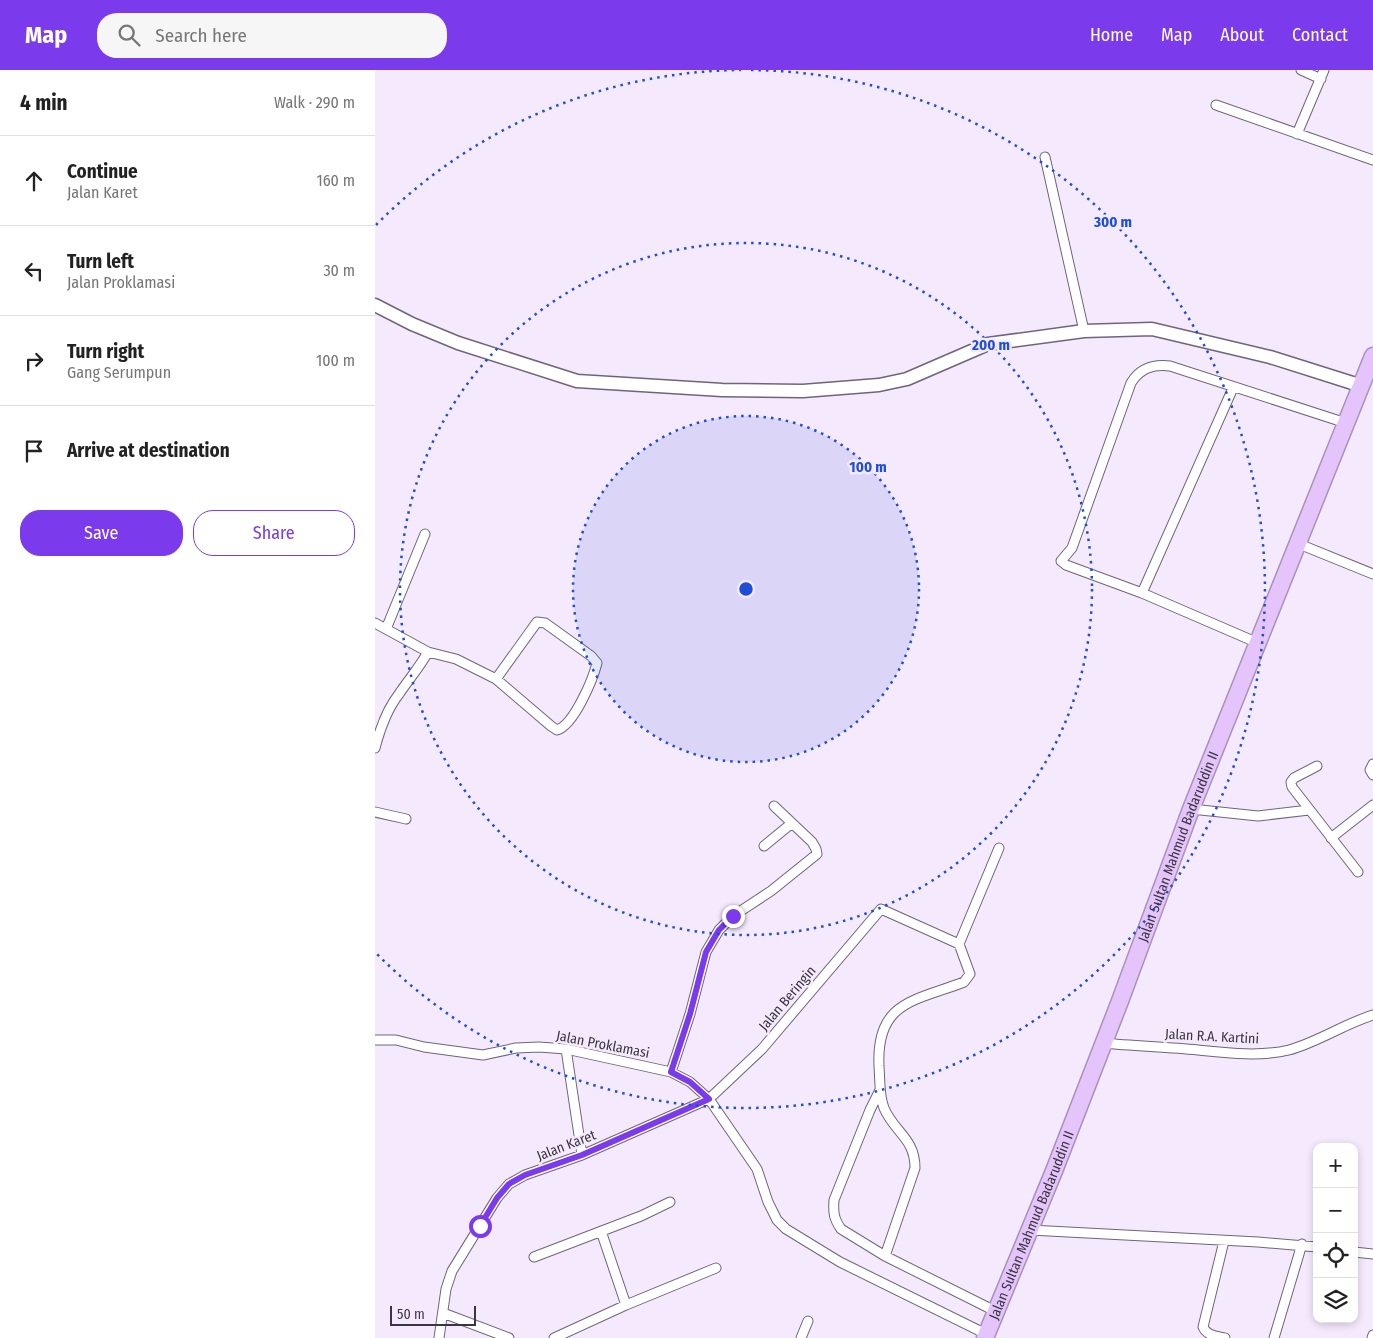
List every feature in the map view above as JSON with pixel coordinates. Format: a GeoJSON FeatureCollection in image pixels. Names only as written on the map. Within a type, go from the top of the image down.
{"type":"FeatureCollection","features":[{"type":"Feature","properties":{"kind":"highway","name":"Jalan Sultan Mahmud Badaruddin II"},"geometry":{"type":"LineString","coordinates":[[986,1336],[1030,1230],[1103,1043],[1191,809],[1373,356]]}},
{"type":"Feature","properties":{"kind":"street"},"geometry":{"type":"LineString","coordinates":[[1297,134],[1323,74],[1301,70]]}},
{"type":"Feature","properties":{"kind":"street"},"geometry":{"type":"LineString","coordinates":[[1216,105],[1373,160]]}},
{"type":"Feature","properties":{"kind":"street"},"geometry":{"type":"LineString","coordinates":[[1045,157],[1084,331]]}},
{"type":"Feature","properties":{"kind":"street"},"geometry":{"type":"LineString","coordinates":[[375,305],[411,324],[458,343],[577,381],[723,390],[803,391],[879,386],[907,379],[988,344],[1084,331],[1152,329],[1270,357],[1362,386]]}},
{"type":"Feature","properties":{"kind":"street"},"geometry":{"type":"LineString","coordinates":[[1258,643],[1142,593],[1066,565],[1061,561],[1072,548],[1073,540],[1131,383],[1141,370],[1151,366],[1170,366],[1346,424]]}},
{"type":"Feature","properties":{"kind":"street"},"geometry":{"type":"LineString","coordinates":[[1142,593],[1233,388]]}},
{"type":"Feature","properties":{"kind":"street"},"geometry":{"type":"LineString","coordinates":[[386,629],[425,534]]}},
{"type":"Feature","properties":{"kind":"street"},"geometry":{"type":"LineString","coordinates":[[1299,544],[1373,574]]}},
{"type":"Feature","properties":{"kind":"street"},"geometry":{"type":"LineString","coordinates":[[375,623],[428,652],[456,659],[496,679],[557,730],[563,728],[575,713],[595,674],[597,663],[591,656],[545,623],[537,622],[496,679]]}},
{"type":"Feature","properties":{"kind":"street"},"geometry":{"type":"LineString","coordinates":[[375,748],[380,730],[398,694],[417,672],[428,652]]}},
{"type":"Feature","properties":{"kind":"street"},"geometry":{"type":"LineString","coordinates":[[1373,764],[1370,770],[1373,775]]}},
{"type":"Feature","properties":{"kind":"street"},"geometry":{"type":"LineString","coordinates":[[1317,766],[1294,778],[1291,782],[1292,787],[1358,872]]}},
{"type":"Feature","properties":{"kind":"street"},"geometry":{"type":"LineString","coordinates":[[1331,838],[1373,805]]}},
{"type":"Feature","properties":{"kind":"street"},"geometry":{"type":"LineString","coordinates":[[671,1072],[690,1014],[706,952],[719,930],[733,916],[771,891],[817,854],[817,848],[812,842],[774,806]]}},
{"type":"Feature","properties":{"kind":"street"},"geometry":{"type":"LineString","coordinates":[[1191,809],[1258,816],[1309,810]]}},
{"type":"Feature","properties":{"kind":"street"},"geometry":{"type":"LineString","coordinates":[[375,812],[406,819]]}},
{"type":"Feature","properties":{"kind":"street"},"geometry":{"type":"LineString","coordinates":[[764,846],[792,823]]}},
{"type":"Feature","properties":{"kind":"street"},"geometry":{"type":"LineString","coordinates":[[885,1256],[915,1168],[915,1155],[884,1107],[881,1090],[880,1040],[884,1026],[890,1016],[900,1006],[964,982],[971,974],[959,944],[999,848]]}},
{"type":"Feature","properties":{"kind":"street","name":"Jalan Beringin"},"geometry":{"type":"LineString","coordinates":[[709,1099],[762,1049],[881,909],[959,944]]}},
{"type":"Feature","properties":{"kind":"street","name":"Jalan R.A. Kartini"},"geometry":{"type":"LineString","coordinates":[[1103,1043],[1224,1054],[1266,1053],[1287,1050],[1373,1015]]}},
{"type":"Feature","properties":{"kind":"street","name":"Jalan Proklamasi"},"geometry":{"type":"LineString","coordinates":[[375,1040],[396,1040],[425,1047],[483,1055],[516,1048],[539,1047],[565,1050],[671,1072],[690,1082],[709,1099],[757,1169],[768,1202],[777,1220],[786,1229],[840,1262],[986,1336]]}},
{"type":"Feature","properties":{"kind":"street"},"geometry":{"type":"LineString","coordinates":[[565,1050],[582,1155]]}},
{"type":"Feature","properties":{"kind":"street"},"geometry":{"type":"LineString","coordinates":[[881,1090],[834,1200],[833,1214],[836,1222],[841,1229],[885,1256],[995,1311]]}},
{"type":"Feature","properties":{"kind":"street","name":"Jalan Karet"},"geometry":{"type":"LineString","coordinates":[[439,1338],[446,1289],[452,1271],[497,1198],[509,1184],[525,1175],[582,1155],[709,1099]]}},
{"type":"Feature","properties":{"kind":"street"},"geometry":{"type":"LineString","coordinates":[[534,1258],[641,1216],[670,1202]]}},
{"type":"Feature","properties":{"kind":"street"},"geometry":{"type":"LineString","coordinates":[[1030,1230],[1313,1245]]}},
{"type":"Feature","properties":{"kind":"street"},"geometry":{"type":"LineString","coordinates":[[601,1231],[626,1305]]}},
{"type":"Feature","properties":{"kind":"street"},"geometry":{"type":"LineString","coordinates":[[1224,1241],[1203,1326],[1205,1331],[1210,1334],[1225,1338]]}},
{"type":"Feature","properties":{"kind":"street"},"geometry":{"type":"LineString","coordinates":[[1274,1338],[1302,1244]]}},
{"type":"Feature","properties":{"kind":"street"},"geometry":{"type":"LineString","coordinates":[[1358,1252],[1373,1254]]}},
{"type":"Feature","properties":{"kind":"street"},"geometry":{"type":"LineString","coordinates":[[554,1338],[626,1305],[716,1268]]}},
{"type":"Feature","properties":{"kind":"street"},"geometry":{"type":"LineString","coordinates":[[443,1313],[509,1338]]}},
{"type":"Feature","properties":{"kind":"street"},"geometry":{"type":"LineString","coordinates":[[801,1338],[808,1321]]}},
{"type":"Feature","properties":{"kind":"route"},"geometry":{"type":"LineString","coordinates":[[480,1226],[497,1198],[509,1184],[525,1175],[582,1155],[709,1099],[690,1082],[671,1072],[690,1014],[706,952],[719,930],[733,916]]}}]}
